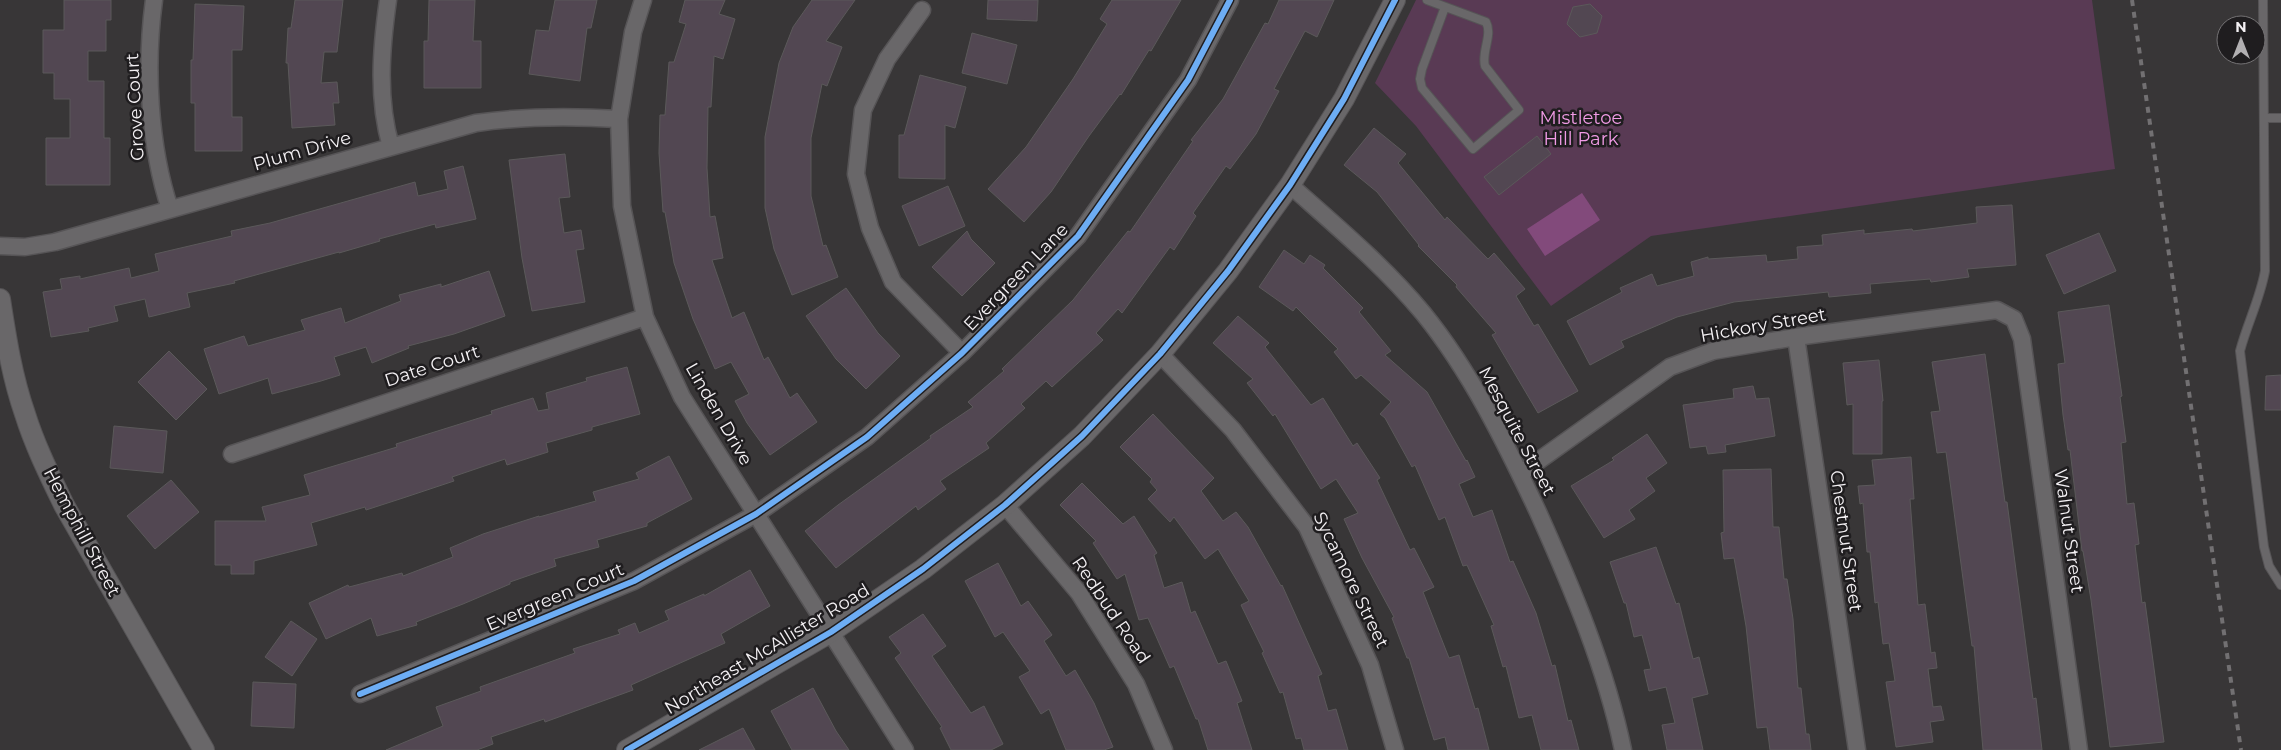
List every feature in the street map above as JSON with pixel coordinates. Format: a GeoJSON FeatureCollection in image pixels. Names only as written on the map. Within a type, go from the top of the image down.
{"type":"FeatureCollection","features":[{"type":"Feature","properties":{"kind":"street","name":"Grove Court"},"geometry":{"type":"LineString","coordinates":[[154,0],[150,54],[151,99],[160,178],[170,209]]}},
{"type":"Feature","properties":{"kind":"street"},"geometry":{"type":"LineString","coordinates":[[388,0],[381,68],[381,100],[391,146]]}},
{"type":"Feature","properties":{"kind":"street","name":"Linden Drive"},"geometry":{"type":"LineString","coordinates":[[643,0],[632,32],[619,119],[622,206],[645,317],[682,397],[905,750]]}},
{"type":"Feature","properties":{"kind":"street","name":"Evergreen Lane"},"geometry":{"type":"LineString","coordinates":[[756,514],[867,437],[962,353],[1078,236],[1188,80],[1230,0]]}},
{"type":"Feature","properties":{"kind":"street","name":"Northeast McAllister Road"},"geometry":{"type":"LineString","coordinates":[[627,750],[650,744],[831,632],[923,569],[1006,505],[1082,436],[1160,354],[1228,272],[1290,185],[1344,99],[1394,0]]}},
{"type":"Feature","properties":{"kind":"street"},"geometry":{"type":"LineString","coordinates":[[922,10],[887,59],[863,110],[856,174],[870,228],[893,282],[962,353]]}},
{"type":"Feature","properties":{"kind":"street","name":"Plum Drive"},"geometry":{"type":"LineString","coordinates":[[0,246],[25,247],[55,242],[476,123],[512,118],[566,116],[619,119]]}},
{"type":"Feature","properties":{"kind":"street","name":"Mesquite Street"},"geometry":{"type":"LineString","coordinates":[[1290,185],[1360,246],[1423,314],[1476,389],[1520,474],[1572,586],[1617,721],[1623,750]]}},
{"type":"Feature","properties":{"kind":"street","name":"Hemphill Street"},"geometry":{"type":"LineString","coordinates":[[0,299],[11,364],[25,415],[45,464],[64,505],[204,750]]}},
{"type":"Feature","properties":{"kind":"street","name":"Hickory Street"},"geometry":{"type":"LineString","coordinates":[[1520,474],[1670,367],[1713,351],[1796,337],[1997,310],[2014,319]]}},
{"type":"Feature","properties":{"kind":"street","name":"Date Court"},"geometry":{"type":"LineString","coordinates":[[232,454],[645,317]]}},
{"type":"Feature","properties":{"kind":"street","name":"Walnut Street"},"geometry":{"type":"LineString","coordinates":[[2014,319],[2022,339],[2079,750]]}},
{"type":"Feature","properties":{"kind":"street","name":"Chestnut Street"},"geometry":{"type":"LineString","coordinates":[[1796,337],[1857,750]]}},
{"type":"Feature","properties":{"kind":"street","name":"Sycamore Street"},"geometry":{"type":"LineString","coordinates":[[1160,354],[1233,430],[1307,527],[1370,665],[1396,750]]}},
{"type":"Feature","properties":{"kind":"street","name":"Redbud Road"},"geometry":{"type":"LineString","coordinates":[[1006,505],[1079,593],[1136,684],[1164,750]]}},
{"type":"Feature","properties":{"kind":"street","name":"Evergreen Court"},"geometry":{"type":"LineString","coordinates":[[360,694],[634,581],[756,514]]}},
{"type":"Feature","properties":{"kind":"lane"},"geometry":{"type":"LineString","coordinates":[[1427,0],[1486,22],[1488,27],[1483,59],[1486,66],[1520,110],[1473,149],[1422,88],[1420,79],[1445,7]]}},
{"type":"Feature","properties":{"kind":"lane"},"geometry":{"type":"LineString","coordinates":[[2263,0],[2265,272],[2261,295],[2246,328],[2240,351],[2264,547],[2269,566],[2281,586]]}},
{"type":"Feature","properties":{"kind":"lane"},"geometry":{"type":"LineString","coordinates":[[2264,118],[2281,118]]}},
{"type":"Feature","properties":{"kind":"green space","name":"Mistletoe Hill Park"},"geometry":{"type":"Polygon","coordinates":[[[1416,0],[2092,0],[2115,169],[1651,236],[1551,306],[1416,126],[1375,83],[1416,0]]]}},
{"type":"Feature","properties":{"kind":"shaded area"},"geometry":{"type":"Polygon","coordinates":[[[1582,193],[1600,220],[1545,256],[1527,229],[1582,193]]]}},
{"type":"Feature","properties":{"kind":"building"},"geometry":{"type":"Polygon","coordinates":[[[64,0],[111,0],[111,20],[106,20],[106,51],[88,51],[88,81],[104,81],[104,138],[110,138],[110,185],[46,185],[46,138],[70,138],[70,99],[54,99],[54,73],[43,73],[43,30],[64,30],[64,0]]]}},
{"type":"Feature","properties":{"kind":"building"},"geometry":{"type":"Polygon","coordinates":[[[295,0],[343,0],[337,52],[324,52],[321,83],[337,82],[339,103],[333,103],[335,125],[292,128],[288,63],[286,63],[288,28],[291,28],[295,0]]]}},
{"type":"Feature","properties":{"kind":"building"},"geometry":{"type":"Polygon","coordinates":[[[429,0],[475,0],[473,41],[481,41],[481,88],[424,88],[424,41],[428,41],[429,0]]]}},
{"type":"Feature","properties":{"kind":"building"},"geometry":{"type":"Polygon","coordinates":[[[555,0],[597,0],[591,28],[587,28],[580,81],[529,74],[536,30],[549,31],[555,0]]]}},
{"type":"Feature","properties":{"kind":"building"},"geometry":{"type":"Polygon","coordinates":[[[685,0],[725,0],[719,14],[735,19],[723,59],[714,56],[711,107],[708,107],[707,168],[710,217],[715,216],[723,258],[712,260],[732,318],[744,312],[764,360],[768,357],[790,398],[797,393],[817,422],[770,455],[747,423],[735,401],[749,394],[731,362],[715,369],[693,319],[674,263],[665,212],[663,212],[659,153],[660,115],[665,115],[669,62],[674,62],[686,24],[679,22],[685,0]]]}},
{"type":"Feature","properties":{"kind":"building"},"geometry":{"type":"Polygon","coordinates":[[[812,0],[855,0],[826,41],[842,47],[827,86],[822,84],[811,138],[811,196],[823,246],[826,245],[838,277],[792,295],[774,249],[765,208],[765,137],[779,63],[793,27],[812,0]]]}},
{"type":"Feature","properties":{"kind":"building"},"geometry":{"type":"Polygon","coordinates":[[[988,0],[1038,0],[1037,21],[987,19],[988,0]]]}},
{"type":"Feature","properties":{"kind":"building"},"geometry":{"type":"Polygon","coordinates":[[[1112,0],[1181,0],[1151,51],[1149,50],[1121,95],[1089,136],[1051,192],[1024,222],[988,189],[1026,147],[1073,79],[1107,24],[1100,19],[1112,0]]]}},
{"type":"Feature","properties":{"kind":"building"},"geometry":{"type":"Polygon","coordinates":[[[1279,0],[1334,0],[1317,37],[1305,31],[1274,89],[1279,91],[1256,134],[1230,169],[1226,166],[1193,213],[1196,216],[1174,250],[1170,247],[1122,313],[1118,309],[1096,333],[1103,340],[1052,387],[1046,381],[1021,404],[1025,408],[986,443],[989,448],[940,481],[946,489],[918,510],[916,506],[836,568],[805,531],[931,438],[930,436],[973,407],[968,402],[1004,371],[1002,369],[1073,300],[1128,231],[1130,232],[1193,141],[1191,140],[1223,99],[1265,23],[1268,24],[1279,0]]]}},
{"type":"Feature","properties":{"kind":"building"},"geometry":{"type":"Polygon","coordinates":[[[195,4],[244,6],[242,50],[232,50],[232,117],[242,117],[242,151],[195,151],[195,103],[191,103],[191,60],[193,60],[195,4]]]}},
{"type":"Feature","properties":{"kind":"building"},"geometry":{"type":"Polygon","coordinates":[[[1590,4],[1602,16],[1597,33],[1580,37],[1567,24],[1573,7],[1590,4]]]}},
{"type":"Feature","properties":{"kind":"building"},"geometry":{"type":"Polygon","coordinates":[[[972,33],[1017,45],[1007,84],[962,73],[972,33]]]}},
{"type":"Feature","properties":{"kind":"building"},"geometry":{"type":"Polygon","coordinates":[[[920,75],[966,87],[955,128],[945,125],[945,179],[899,178],[899,135],[904,135],[920,75]]]}},
{"type":"Feature","properties":{"kind":"building"},"geometry":{"type":"Polygon","coordinates":[[[1374,128],[1406,154],[1398,163],[1445,220],[1447,217],[1488,259],[1494,253],[1525,289],[1516,296],[1534,326],[1538,324],[1578,391],[1538,413],[1492,335],[1496,333],[1456,287],[1457,285],[1418,246],[1377,192],[1344,165],[1374,128]]]}},
{"type":"Feature","properties":{"kind":"building"},"geometry":{"type":"Polygon","coordinates":[[[1537,136],[1551,154],[1499,195],[1484,177],[1537,136]]]}},
{"type":"Feature","properties":{"kind":"building"},"geometry":{"type":"Polygon","coordinates":[[[565,154],[570,197],[559,198],[564,233],[581,230],[584,249],[576,250],[585,302],[532,311],[522,258],[509,160],[565,154]]]}},
{"type":"Feature","properties":{"kind":"building"},"geometry":{"type":"Polygon","coordinates":[[[463,166],[476,219],[436,228],[435,224],[379,239],[380,241],[339,253],[234,281],[235,283],[187,293],[190,307],[149,317],[145,299],[114,306],[118,321],[88,328],[89,331],[51,337],[43,292],[62,289],[60,279],[80,276],[80,279],[129,268],[131,278],[159,271],[155,254],[232,236],[231,231],[270,223],[415,182],[418,196],[448,189],[444,171],[463,166]]]}},
{"type":"Feature","properties":{"kind":"building"},"geometry":{"type":"Polygon","coordinates":[[[948,186],[965,226],[919,246],[902,206],[948,186]]]}},
{"type":"Feature","properties":{"kind":"building"},"geometry":{"type":"Polygon","coordinates":[[[2012,205],[2016,265],[1967,269],[1969,277],[1931,282],[1930,279],[1870,284],[1871,293],[1829,297],[1828,292],[1734,302],[1677,317],[1621,341],[1624,347],[1590,365],[1567,321],[1622,292],[1620,288],[1652,274],[1657,286],[1694,276],[1691,262],[1708,257],[1708,259],[1766,255],[1767,262],[1798,259],[1797,247],[1823,245],[1822,235],[1864,230],[1864,234],[1912,229],[1913,231],[1977,223],[1976,207],[2012,205]]]}},
{"type":"Feature","properties":{"kind":"building"},"geometry":{"type":"Polygon","coordinates":[[[967,231],[971,239],[995,263],[962,296],[932,267],[967,231]]]}},
{"type":"Feature","properties":{"kind":"building"},"geometry":{"type":"Polygon","coordinates":[[[2099,233],[2116,271],[2064,294],[2046,255],[2099,233]]]}},
{"type":"Feature","properties":{"kind":"building"},"geometry":{"type":"Polygon","coordinates":[[[1284,250],[1304,264],[1310,255],[1325,265],[1323,268],[1363,308],[1359,312],[1391,351],[1385,355],[1427,392],[1475,477],[1459,484],[1473,517],[1492,510],[1510,562],[1513,561],[1536,613],[1552,666],[1555,665],[1568,721],[1571,720],[1579,750],[1541,750],[1532,715],[1519,718],[1506,666],[1503,667],[1491,626],[1494,625],[1467,565],[1463,566],[1445,517],[1439,520],[1415,465],[1412,467],[1385,418],[1380,414],[1391,402],[1361,375],[1356,379],[1334,352],[1338,349],[1296,307],[1293,311],[1259,287],[1284,250]]]}},
{"type":"Feature","properties":{"kind":"building"},"geometry":{"type":"Polygon","coordinates":[[[489,271],[505,316],[454,334],[408,346],[409,348],[372,363],[366,347],[334,357],[340,375],[321,381],[272,394],[268,378],[219,394],[204,349],[244,336],[248,346],[305,330],[301,320],[341,308],[345,323],[401,301],[399,295],[441,284],[441,287],[489,271]]]}},
{"type":"Feature","properties":{"kind":"building"},"geometry":{"type":"Polygon","coordinates":[[[846,288],[878,333],[900,356],[866,389],[836,359],[806,316],[846,288]]]}},
{"type":"Feature","properties":{"kind":"building"},"geometry":{"type":"Polygon","coordinates":[[[2109,305],[2122,396],[2120,397],[2126,442],[2121,443],[2127,504],[2134,503],[2139,544],[2135,545],[2142,603],[2145,602],[2164,742],[2110,747],[2091,600],[2082,551],[2070,450],[2068,450],[2063,415],[2058,364],[2065,363],[2058,312],[2109,305]]]}},
{"type":"Feature","properties":{"kind":"building"},"geometry":{"type":"Polygon","coordinates":[[[1238,316],[1269,343],[1265,347],[1311,405],[1323,398],[1353,446],[1357,443],[1380,478],[1377,480],[1410,550],[1414,548],[1434,587],[1423,592],[1449,658],[1459,655],[1475,709],[1478,708],[1489,750],[1448,750],[1445,737],[1434,740],[1409,658],[1407,658],[1392,618],[1394,617],[1362,558],[1344,519],[1358,513],[1336,479],[1321,489],[1275,414],[1273,416],[1247,383],[1253,379],[1213,343],[1238,316]]]}},
{"type":"Feature","properties":{"kind":"building"},"geometry":{"type":"Polygon","coordinates":[[[169,351],[207,389],[176,420],[138,382],[169,351]]]}},
{"type":"Feature","properties":{"kind":"building"},"geometry":{"type":"Polygon","coordinates":[[[1985,354],[2033,699],[2036,698],[2042,750],[1983,750],[1974,646],[1972,646],[1946,452],[1937,453],[1931,412],[1940,411],[1932,362],[1985,354]]]}},
{"type":"Feature","properties":{"kind":"building"},"geometry":{"type":"Polygon","coordinates":[[[1879,360],[1883,401],[1882,454],[1853,454],[1853,404],[1847,405],[1843,363],[1879,360]]]}},
{"type":"Feature","properties":{"kind":"building"},"geometry":{"type":"Polygon","coordinates":[[[627,367],[640,414],[592,427],[592,430],[546,443],[548,452],[507,465],[505,459],[452,477],[454,481],[406,497],[366,510],[365,507],[311,523],[317,545],[254,561],[254,574],[231,574],[231,565],[215,565],[215,521],[266,521],[262,507],[310,495],[304,475],[397,447],[396,444],[492,414],[491,411],[533,398],[538,411],[549,409],[546,393],[587,381],[586,378],[627,367]]]}},
{"type":"Feature","properties":{"kind":"building"},"geometry":{"type":"Polygon","coordinates":[[[2281,375],[2281,410],[2265,410],[2266,376],[2281,375]]]}},
{"type":"Feature","properties":{"kind":"building"},"geometry":{"type":"Polygon","coordinates":[[[1753,386],[1756,399],[1769,398],[1775,436],[1725,445],[1726,452],[1708,454],[1706,446],[1690,448],[1683,405],[1734,398],[1733,389],[1753,386]]]}},
{"type":"Feature","properties":{"kind":"building"},"geometry":{"type":"Polygon","coordinates":[[[1153,414],[1214,478],[1201,491],[1223,521],[1236,512],[1248,527],[1282,585],[1322,674],[1318,676],[1328,711],[1336,709],[1348,750],[1304,750],[1301,738],[1296,739],[1283,692],[1280,693],[1262,653],[1264,652],[1241,605],[1249,601],[1218,549],[1205,559],[1174,517],[1170,522],[1148,499],[1157,490],[1150,482],[1152,479],[1120,447],[1153,414]]]}},
{"type":"Feature","properties":{"kind":"building"},"geometry":{"type":"Polygon","coordinates":[[[114,426],[167,431],[163,473],[110,468],[114,426]]]}},
{"type":"Feature","properties":{"kind":"building"},"geometry":{"type":"Polygon","coordinates":[[[1647,434],[1667,463],[1646,478],[1655,491],[1629,510],[1635,519],[1604,538],[1571,486],[1614,460],[1612,458],[1647,434]]]}},
{"type":"Feature","properties":{"kind":"building"},"geometry":{"type":"Polygon","coordinates":[[[669,456],[692,499],[647,523],[647,526],[597,540],[599,547],[554,559],[556,566],[510,582],[510,584],[463,604],[416,622],[417,625],[377,636],[371,618],[326,639],[309,603],[348,585],[349,587],[402,573],[403,576],[453,557],[450,548],[483,534],[539,516],[596,501],[593,492],[639,479],[636,473],[669,456]]]}},
{"type":"Feature","properties":{"kind":"building"},"geometry":{"type":"Polygon","coordinates":[[[1911,457],[1914,499],[1910,499],[1918,605],[1925,604],[1931,653],[1935,652],[1937,668],[1928,669],[1933,707],[1941,706],[1944,720],[1930,722],[1933,742],[1896,747],[1886,682],[1895,681],[1889,643],[1883,644],[1878,602],[1875,603],[1870,552],[1867,552],[1863,503],[1860,504],[1858,486],[1875,485],[1872,460],[1911,457]]]}},
{"type":"Feature","properties":{"kind":"building"},"geometry":{"type":"Polygon","coordinates":[[[1771,469],[1773,527],[1779,527],[1784,579],[1787,579],[1793,619],[1798,688],[1801,688],[1806,734],[1809,734],[1811,750],[1770,750],[1767,727],[1757,728],[1746,626],[1734,558],[1724,559],[1721,533],[1724,532],[1723,470],[1771,469]]]}},
{"type":"Feature","properties":{"kind":"building"},"geometry":{"type":"Polygon","coordinates":[[[171,480],[199,512],[155,549],[127,516],[171,480]]]}},
{"type":"Feature","properties":{"kind":"building"},"geometry":{"type":"Polygon","coordinates":[[[1082,483],[1123,524],[1134,516],[1157,553],[1154,555],[1164,588],[1182,582],[1191,613],[1195,611],[1218,664],[1226,661],[1242,701],[1237,703],[1252,750],[1208,750],[1198,719],[1196,719],[1174,666],[1170,668],[1148,618],[1139,620],[1125,574],[1117,579],[1093,543],[1096,541],[1060,505],[1082,483]]]}},
{"type":"Feature","properties":{"kind":"building"},"geometry":{"type":"Polygon","coordinates":[[[1656,547],[1676,604],[1679,603],[1693,659],[1699,657],[1708,694],[1692,698],[1703,750],[1667,750],[1662,725],[1675,723],[1666,687],[1649,691],[1644,670],[1651,669],[1642,635],[1634,637],[1626,603],[1624,603],[1610,562],[1656,547]]]}},
{"type":"Feature","properties":{"kind":"building"},"geometry":{"type":"Polygon","coordinates":[[[998,563],[1021,606],[1028,601],[1052,635],[1044,641],[1066,676],[1075,670],[1094,703],[1113,747],[1104,750],[1066,750],[1049,709],[1041,714],[1019,677],[1030,671],[1003,632],[995,637],[965,581],[998,563]]]}},
{"type":"Feature","properties":{"kind":"building"},"geometry":{"type":"Polygon","coordinates":[[[750,570],[770,606],[721,634],[725,643],[631,685],[633,690],[545,722],[544,719],[491,737],[493,744],[477,750],[386,750],[443,726],[436,707],[481,691],[480,687],[575,653],[573,649],[620,634],[618,630],[635,623],[639,633],[669,620],[665,611],[704,594],[704,596],[750,570]]]}},
{"type":"Feature","properties":{"kind":"building"},"geometry":{"type":"Polygon","coordinates":[[[923,614],[946,646],[932,656],[971,713],[984,706],[1003,744],[991,750],[951,750],[940,728],[942,727],[895,658],[901,653],[889,637],[923,614]]]}},
{"type":"Feature","properties":{"kind":"building"},"geometry":{"type":"Polygon","coordinates":[[[291,621],[317,639],[292,676],[265,657],[291,621]]]}},
{"type":"Feature","properties":{"kind":"building"},"geometry":{"type":"Polygon","coordinates":[[[253,682],[296,684],[294,728],[251,726],[253,682]]]}},
{"type":"Feature","properties":{"kind":"building"},"geometry":{"type":"Polygon","coordinates":[[[813,688],[836,731],[849,750],[792,750],[771,711],[813,688]]]}},
{"type":"Feature","properties":{"kind":"building"},"geometry":{"type":"Polygon","coordinates":[[[743,728],[755,750],[699,750],[743,728]]]}},
{"type":"Feature","properties":{"kind":"railway"},"geometry":{"type":"LineString","coordinates":[[2132,0],[2241,750]]}},
{"type":"Feature","properties":{"kind":"cycle path"},"geometry":{"type":"LineString","coordinates":[[360,694],[634,581],[756,514],[867,437],[962,353],[1078,236],[1188,80],[1230,0]]}},
{"type":"Feature","properties":{"kind":"cycle path"},"geometry":{"type":"LineString","coordinates":[[627,750],[831,632],[923,569],[1005,505],[1082,436],[1160,354],[1228,271],[1290,185],[1344,99],[1395,0]]}}]}
